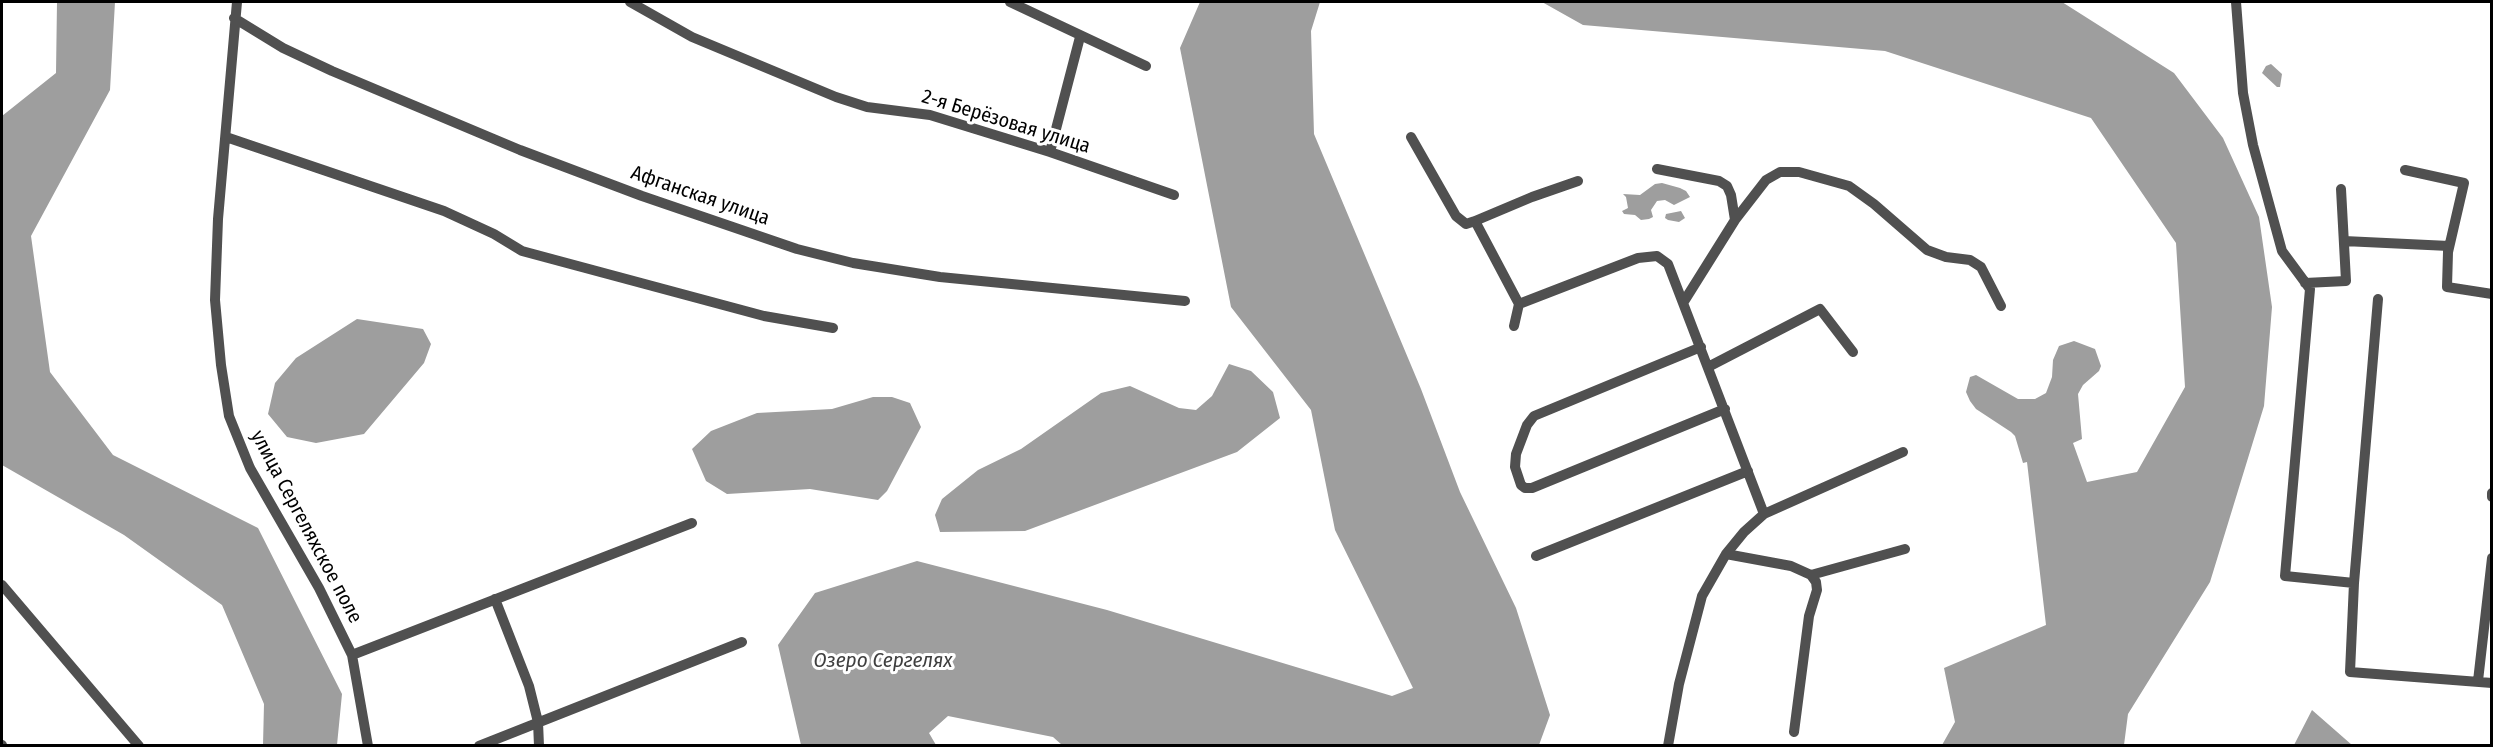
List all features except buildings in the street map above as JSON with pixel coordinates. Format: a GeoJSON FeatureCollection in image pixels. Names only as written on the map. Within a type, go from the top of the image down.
{"type":"FeatureCollection","features":[{"type":"Feature","properties":{"kind":"street","name":"улица Сергеляхское поле"},"geometry":{"type":"LineString","coordinates":[[237,2],[218,219],[215,300],[221,365],[229,416],[250,468],[308,568],[352,655],[368,746]]}},
{"type":"Feature","properties":{"kind":"street","name":"2-я Берёзовая улица"},"geometry":{"type":"LineString","coordinates":[[630,2],[692,37],[836,98],[867,107],[930,115],[1050,152],[1174,195]]}},
{"type":"Feature","properties":{"kind":"street"},"geometry":{"type":"LineString","coordinates":[[1010,2],[1080,37],[1146,66]]}},
{"type":"Feature","properties":{"kind":"street"},"geometry":{"type":"LineString","coordinates":[[2236,2],[2243,93],[2253,144],[2282,251],[2310,290],[2285,576],[2354,583]]}},
{"type":"Feature","properties":{"kind":"street","name":"Афганская улица"},"geometry":{"type":"LineString","coordinates":[[234,18],[284,48],[333,72],[520,150],[642,196],[797,249],[853,263],[940,277],[1185,301]]}},
{"type":"Feature","properties":{"kind":"street"},"geometry":{"type":"LineString","coordinates":[[1050,152],[1080,37]]}},
{"type":"Feature","properties":{"kind":"street"},"geometry":{"type":"LineString","coordinates":[[226,137],[444,211],[494,234],[522,251],[764,316],[833,328]]}},
{"type":"Feature","properties":{"kind":"street"},"geometry":{"type":"LineString","coordinates":[[1411,137],[1456,216],[1466,224],[1578,181]]}},
{"type":"Feature","properties":{"kind":"street"},"geometry":{"type":"LineString","coordinates":[[1657,169],[1719,181],[1726,186],[1731,195],[1735,220]]}},
{"type":"Feature","properties":{"kind":"street"},"geometry":{"type":"LineString","coordinates":[[2405,170],[2464,183],[2449,246],[2447,287],[2492,294]]}},
{"type":"Feature","properties":{"kind":"street"},"geometry":{"type":"LineString","coordinates":[[1683,303],[1735,220],[1766,180],[1780,172],[1799,172],[1849,186],[1874,204],[1927,250],[1946,257],[1970,260],[1981,267],[2001,306]]}},
{"type":"Feature","properties":{"kind":"street"},"geometry":{"type":"LineString","coordinates":[[2305,283],[2346,281],[2341,189]]}},
{"type":"Feature","properties":{"kind":"street"},"geometry":{"type":"LineString","coordinates":[[1475,221],[1519,304],[1514,326]]}},
{"type":"Feature","properties":{"kind":"street"},"geometry":{"type":"LineString","coordinates":[[2344,241],[2449,246]]}},
{"type":"Feature","properties":{"kind":"street"},"geometry":{"type":"LineString","coordinates":[[1519,304],[1638,258],[1657,256],[1668,264],[1764,514]]}},
{"type":"Feature","properties":{"kind":"street"},"geometry":{"type":"LineString","coordinates":[[2378,299],[2354,583],[2350,672],[2492,683]]}},
{"type":"Feature","properties":{"kind":"street"},"geometry":{"type":"LineString","coordinates":[[1708,367],[1820,309],[1853,352]]}},
{"type":"Feature","properties":{"kind":"street"},"geometry":{"type":"LineString","coordinates":[[1701,347],[1534,416],[1527,425],[1516,454],[1515,467],[1521,485],[1532,488],[1725,409]]}},
{"type":"Feature","properties":{"kind":"street"},"geometry":{"type":"LineString","coordinates":[[1668,746],[1679,684],[1702,596],[1726,554],[1744,532],[1764,514],[1903,452]]}},
{"type":"Feature","properties":{"kind":"street"},"geometry":{"type":"LineString","coordinates":[[1536,556],[1748,471]]}},
{"type":"Feature","properties":{"kind":"street"},"geometry":{"type":"LineString","coordinates":[[352,655],[692,523]]}},
{"type":"Feature","properties":{"kind":"street"},"geometry":{"type":"LineString","coordinates":[[1811,575],[1905,549]]}},
{"type":"Feature","properties":{"kind":"street"},"geometry":{"type":"LineString","coordinates":[[1726,554],[1791,566],[1811,575],[1816,582],[1809,616],[1794,732]]}},
{"type":"Feature","properties":{"kind":"street"},"geometry":{"type":"LineString","coordinates":[[2478,681],[2492,558]]}},
{"type":"Feature","properties":{"kind":"street"},"geometry":{"type":"LineString","coordinates":[[2,585],[139,746]]}},
{"type":"Feature","properties":{"kind":"street"},"geometry":{"type":"LineString","coordinates":[[495,599],[529,686],[538,722],[539,746]]}},
{"type":"Feature","properties":{"kind":"street"},"geometry":{"type":"LineString","coordinates":[[479,746],[742,642]]}},
{"type":"Feature","properties":{"kind":"water"},"geometry":{"type":"Polygon","coordinates":[[[57,2],[115,2],[110,90],[31,236],[50,372],[113,455],[258,528],[342,694],[337,745],[263,745],[264,704],[222,605],[124,535],[2,465],[2,116],[56,73],[57,2]]]}},
{"type":"Feature","properties":{"kind":"water","name":"Озеро Сергелях"},"geometry":{"type":"Polygon","coordinates":[[[1200,2],[1320,2],[1311,31],[1314,134],[1421,389],[1460,492],[1516,608],[1550,715],[1539,745],[1062,745],[1053,737],[948,716],[929,733],[936,745],[801,745],[778,645],[815,593],[917,561],[1107,610],[1392,696],[1413,688],[1335,530],[1311,410],[1231,307],[1180,48],[1200,2]]]}},
{"type":"Feature","properties":{"kind":"water"},"geometry":{"type":"Polygon","coordinates":[[[1542,2],[2062,2],[2174,73],[2223,138],[2259,217],[2272,307],[2264,406],[2210,582],[2128,714],[2124,745],[1942,745],[1955,722],[1944,668],[2046,625],[2027,462],[2023,463],[2015,436],[1976,409],[1970,401],[1966,392],[1970,377],[1976,375],[2018,399],[2035,399],[2046,393],[2052,377],[2053,360],[2059,346],[2074,341],[2095,349],[2101,366],[2099,371],[2083,385],[2078,394],[2082,439],[2073,443],[2087,482],[2137,472],[2185,387],[2176,243],[2091,118],[1885,51],[1583,25],[1542,2]]]}},
{"type":"Feature","properties":{"kind":"water"},"geometry":{"type":"Polygon","coordinates":[[[2271,64],[2282,74],[2280,87],[2277,87],[2262,73],[2266,66],[2271,64]]]}},
{"type":"Feature","properties":{"kind":"water"},"geometry":{"type":"Polygon","coordinates":[[[1662,183],[1686,191],[1690,197],[1674,205],[1665,200],[1657,201],[1651,210],[1653,217],[1649,219],[1641,220],[1635,215],[1624,214],[1622,211],[1628,208],[1626,197],[1623,194],[1640,195],[1655,184],[1662,183]]]}},
{"type":"Feature","properties":{"kind":"water"},"geometry":{"type":"Polygon","coordinates":[[[1681,211],[1685,218],[1679,222],[1665,218],[1666,214],[1681,211]]]}},
{"type":"Feature","properties":{"kind":"water"},"geometry":{"type":"Polygon","coordinates":[[[357,319],[423,329],[431,344],[424,363],[364,434],[316,443],[287,437],[268,414],[275,383],[296,358],[357,319]]]}},
{"type":"Feature","properties":{"kind":"water"},"geometry":{"type":"Polygon","coordinates":[[[1229,364],[1251,371],[1273,392],[1280,418],[1237,452],[1025,531],[940,532],[935,515],[942,499],[978,470],[1021,449],[1101,393],[1130,386],[1179,408],[1196,410],[1212,396],[1229,364]]]}},
{"type":"Feature","properties":{"kind":"water"},"geometry":{"type":"Polygon","coordinates":[[[873,397],[892,397],[910,403],[921,427],[887,491],[878,500],[810,489],[727,494],[706,481],[692,449],[711,431],[757,413],[832,409],[873,397]]]}},
{"type":"Feature","properties":{"kind":"water"},"geometry":{"type":"Polygon","coordinates":[[[2312,710],[2352,745],[2294,745],[2312,710]]]}}]}
